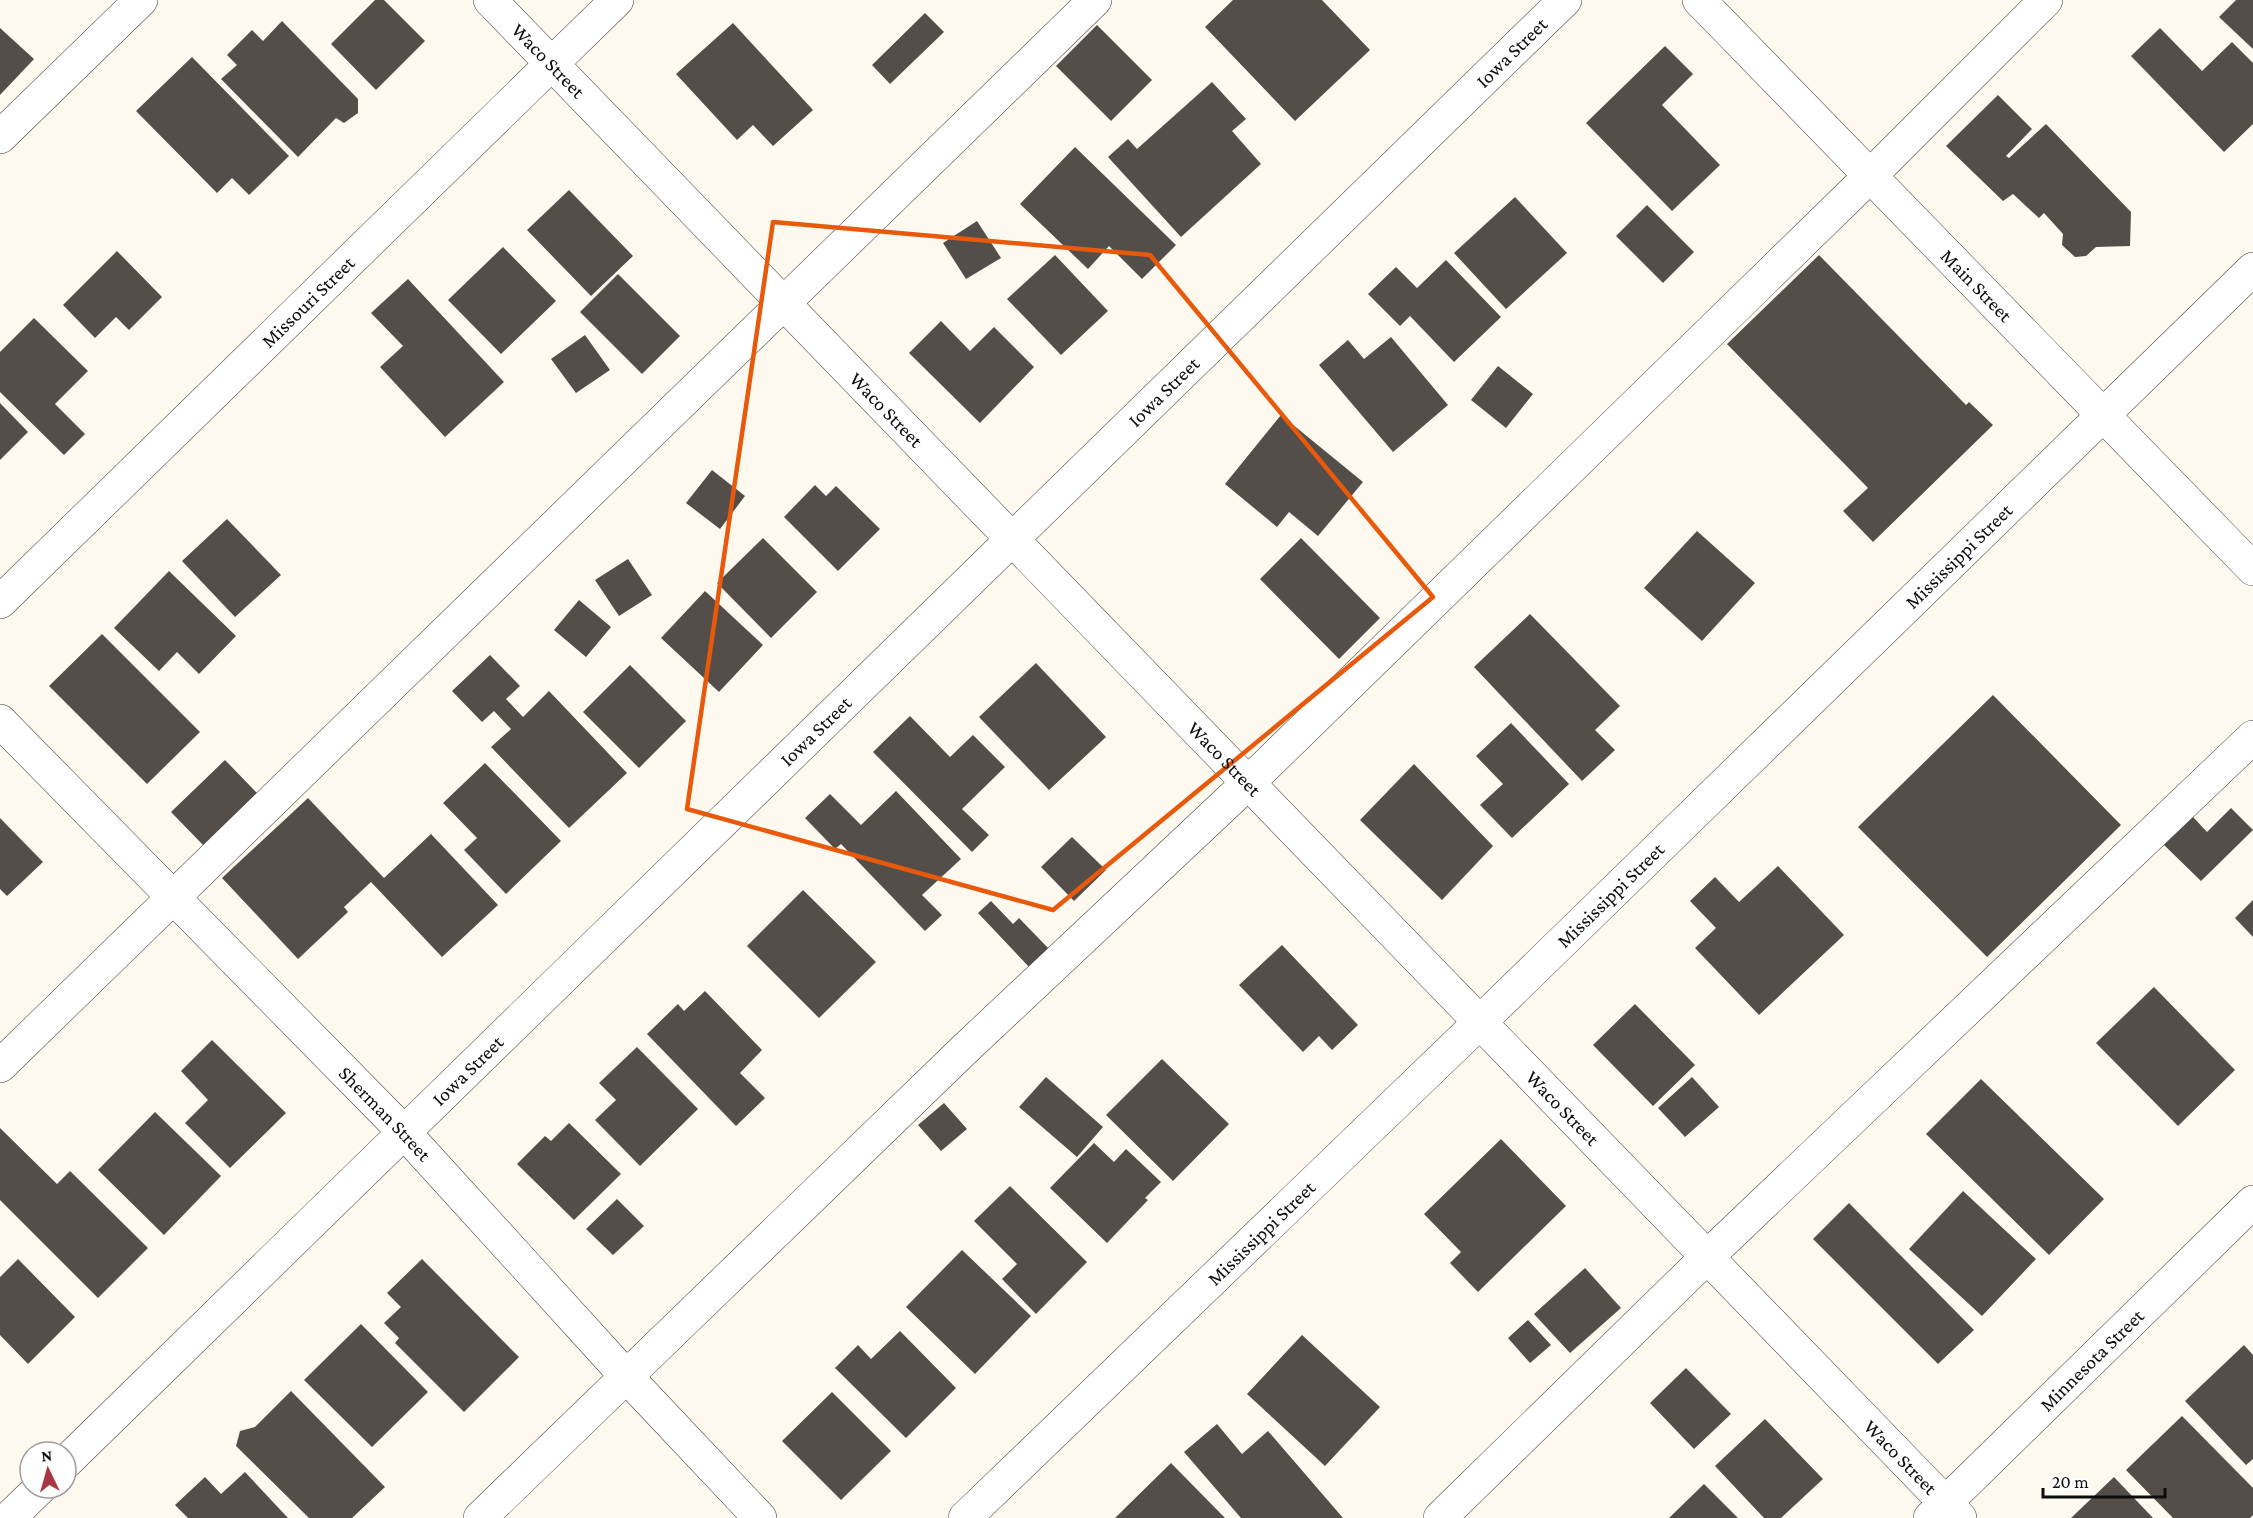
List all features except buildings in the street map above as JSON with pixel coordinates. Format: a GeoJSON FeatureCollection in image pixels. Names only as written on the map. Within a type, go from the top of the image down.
{"type":"FeatureCollection","features":[{"type":"Feature","properties":{"kind":"street"},"geometry":{"type":"LineString","coordinates":[[0,137],[141,0]]}},
{"type":"Feature","properties":{"kind":"street","name":"Waco Street"},"geometry":{"type":"LineString","coordinates":[[490,0],[1707,1257],[1946,1513]]}},
{"type":"Feature","properties":{"kind":"street","name":"Missouri Street"},"geometry":{"type":"LineString","coordinates":[[0,602],[616,0]]}},
{"type":"Feature","properties":{"kind":"street"},"geometry":{"type":"LineString","coordinates":[[0,1066],[1095,0]]}},
{"type":"Feature","properties":{"kind":"street","name":"Iowa Street"},"geometry":{"type":"LineString","coordinates":[[78,1450],[1565,0]]}},
{"type":"Feature","properties":{"kind":"street","name":"Main Street"},"geometry":{"type":"LineString","coordinates":[[1699,0],[2253,569]]}},
{"type":"Feature","properties":{"kind":"street"},"geometry":{"type":"LineString","coordinates":[[480,1518],[965,1049],[1248,783],[1870,176],[2046,0]]}},
{"type":"Feature","properties":{"kind":"street","name":"Mississippi Street"},"geometry":{"type":"LineString","coordinates":[[965,1518],[1480,1022],[2253,269]]}},
{"type":"Feature","properties":{"kind":"street","name":"Sherman Street"},"geometry":{"type":"LineString","coordinates":[[0,721],[403,1131],[626,1376],[760,1518]]}},
{"type":"Feature","properties":{"kind":"street"},"geometry":{"type":"LineString","coordinates":[[1440,1518],[1707,1257],[2253,737]]}},
{"type":"Feature","properties":{"kind":"street","name":"Minnesota Street"},"geometry":{"type":"LineString","coordinates":[[1946,1513],[2253,1202]]}},
{"type":"Feature","properties":{"kind":"street"},"geometry":{"type":"LineString","coordinates":[[9,1518],[28,1500]]}},
{"type":"Feature","properties":{"kind":"highlighted area"},"geometry":{"type":"Polygon","coordinates":[[[773,222],[1150,255],[1433,597],[1053,910],[687,809],[773,222]]]}}]}
